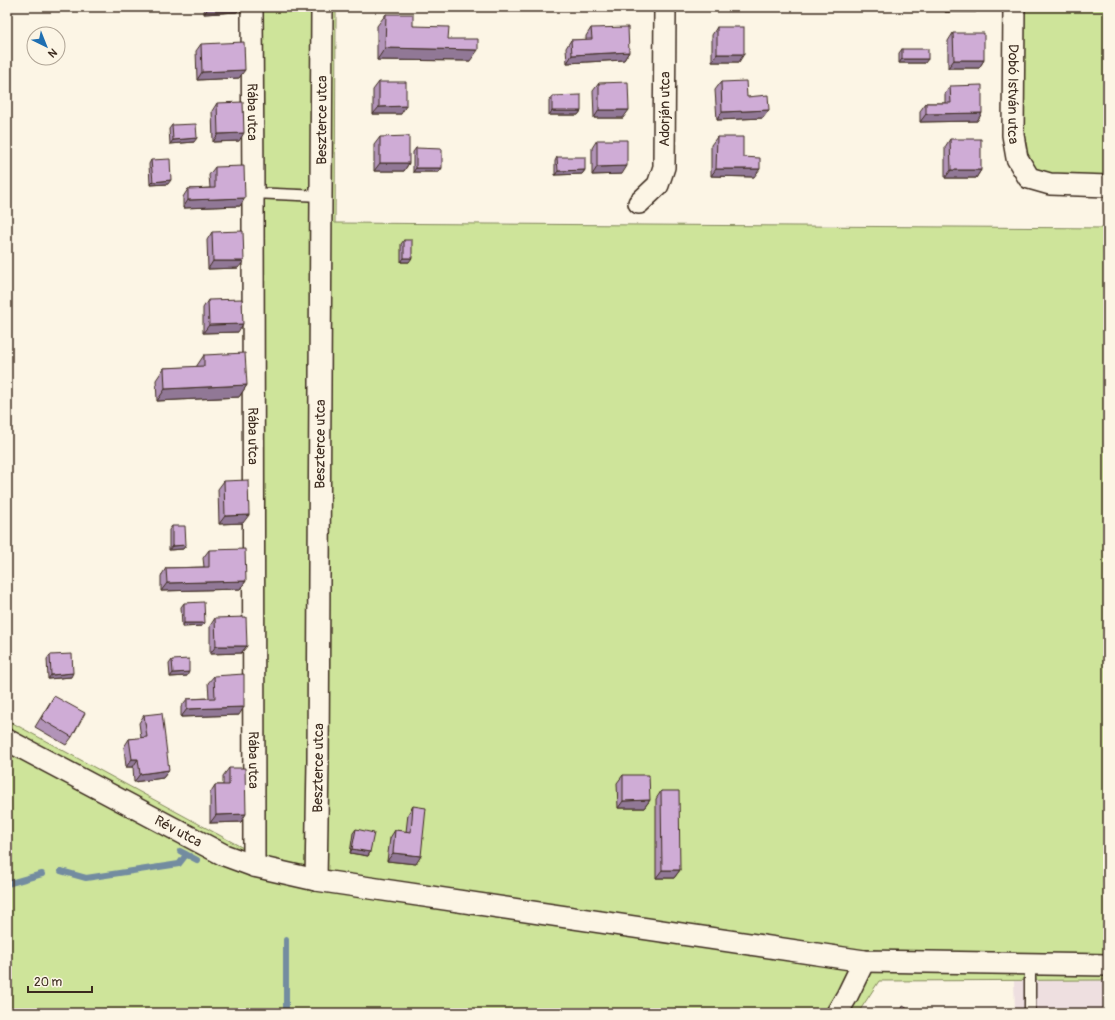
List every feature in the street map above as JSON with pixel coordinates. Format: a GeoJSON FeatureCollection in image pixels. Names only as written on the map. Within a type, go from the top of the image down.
{"type":"FeatureCollection","features":[{"type":"Feature","properties":{"kind":"street","name":"Rába utca"},"geometry":{"type":"LineString","coordinates":[[252,7],[254,866]]}},
{"type":"Feature","properties":{"kind":"street","name":"Beszterce utca"},"geometry":{"type":"LineString","coordinates":[[316,880],[322,7]]}},
{"type":"Feature","properties":{"kind":"street","name":"Adorján utca"},"geometry":{"type":"LineString","coordinates":[[639,203],[658,185],[664,167],[665,7]]}},
{"type":"Feature","properties":{"kind":"street","name":"Dobó István utca"},"geometry":{"type":"LineString","coordinates":[[1014,7],[1013,135],[1017,158],[1029,178],[1050,184],[1108,186]]}},
{"type":"Feature","properties":{"kind":"street","name":"Rév utca"},"geometry":{"type":"LineString","coordinates":[[7,740],[224,855],[254,866],[316,880],[864,961],[1108,965]]}},
{"type":"Feature","properties":{"kind":"street"},"geometry":{"type":"LineString","coordinates":[[837,1013],[848,996],[864,961]]}},
{"type":"Feature","properties":{"kind":"lane"},"geometry":{"type":"LineString","coordinates":[[253,193],[321,196]]}},
{"type":"Feature","properties":{"kind":"lane"},"geometry":{"type":"LineString","coordinates":[[1030,964],[1030,1013]]}},
{"type":"Feature","properties":{"kind":"shaded area"},"geometry":{"type":"Polygon","coordinates":[[[1108,980],[1108,1013],[1015,1013],[1014,981],[1108,980]]]}},
{"type":"Feature","properties":{"kind":"green space"},"geometry":{"type":"Polygon","coordinates":[[[242,7],[336,7],[335,223],[1108,228],[1108,980],[879,981],[858,1013],[7,1013],[7,720],[245,849],[242,7]]]}},
{"type":"Feature","properties":{"kind":"green space"},"geometry":{"type":"Polygon","coordinates":[[[1021,7],[1108,7],[1108,175],[1050,176],[1034,169],[1025,156],[1020,126],[1021,7]]]}},
{"type":"Feature","properties":{"kind":"building"},"geometry":{"type":"Polygon","coordinates":[[[386,14],[413,14],[413,26],[449,27],[448,39],[478,39],[478,50],[385,48],[386,14]]]}},
{"type":"Feature","properties":{"kind":"building"},"geometry":{"type":"Polygon","coordinates":[[[628,27],[629,52],[572,55],[571,40],[592,39],[591,28],[628,27]]]}},
{"type":"Feature","properties":{"kind":"building"},"geometry":{"type":"Polygon","coordinates":[[[717,27],[744,27],[744,54],[717,54],[717,27]]]}},
{"type":"Feature","properties":{"kind":"building"},"geometry":{"type":"Polygon","coordinates":[[[953,33],[984,33],[984,60],[954,60],[953,33]]]}},
{"type":"Feature","properties":{"kind":"building"},"geometry":{"type":"Polygon","coordinates":[[[244,42],[245,70],[202,72],[201,44],[244,42]]]}},
{"type":"Feature","properties":{"kind":"building"},"geometry":{"type":"Polygon","coordinates":[[[902,49],[928,49],[928,59],[902,59],[902,49]]]}},
{"type":"Feature","properties":{"kind":"building"},"geometry":{"type":"Polygon","coordinates":[[[746,81],[747,97],[768,95],[769,110],[722,112],[721,82],[746,81]]]}},
{"type":"Feature","properties":{"kind":"building"},"geometry":{"type":"Polygon","coordinates":[[[379,82],[406,82],[406,106],[379,107],[379,82]]]}},
{"type":"Feature","properties":{"kind":"building"},"geometry":{"type":"Polygon","coordinates":[[[628,82],[629,110],[599,110],[599,83],[628,82]]]}},
{"type":"Feature","properties":{"kind":"building"},"geometry":{"type":"Polygon","coordinates":[[[982,85],[982,113],[926,114],[926,103],[951,103],[950,86],[982,85]]]}},
{"type":"Feature","properties":{"kind":"building"},"geometry":{"type":"Polygon","coordinates":[[[581,95],[581,111],[552,111],[552,96],[581,95]]]}},
{"type":"Feature","properties":{"kind":"building"},"geometry":{"type":"Polygon","coordinates":[[[243,102],[244,133],[218,134],[217,103],[243,102]]]}},
{"type":"Feature","properties":{"kind":"building"},"geometry":{"type":"Polygon","coordinates":[[[196,124],[197,138],[173,140],[172,125],[196,124]]]}},
{"type":"Feature","properties":{"kind":"building"},"geometry":{"type":"Polygon","coordinates":[[[409,136],[409,163],[380,163],[380,137],[409,136]]]}},
{"type":"Feature","properties":{"kind":"building"},"geometry":{"type":"Polygon","coordinates":[[[717,137],[743,137],[743,157],[760,158],[760,169],[716,169],[717,137]]]}},
{"type":"Feature","properties":{"kind":"building"},"geometry":{"type":"Polygon","coordinates":[[[950,139],[981,139],[981,170],[951,170],[950,139]]]}},
{"type":"Feature","properties":{"kind":"building"},"geometry":{"type":"Polygon","coordinates":[[[597,140],[627,140],[627,166],[597,167],[597,140]]]}},
{"type":"Feature","properties":{"kind":"building"},"geometry":{"type":"Polygon","coordinates":[[[416,148],[442,149],[442,168],[416,168],[416,148]]]}},
{"type":"Feature","properties":{"kind":"building"},"geometry":{"type":"Polygon","coordinates":[[[557,157],[585,157],[585,170],[558,171],[557,157]]]}},
{"type":"Feature","properties":{"kind":"building"},"geometry":{"type":"Polygon","coordinates":[[[170,159],[171,180],[153,182],[151,160],[170,159]]]}},
{"type":"Feature","properties":{"kind":"building"},"geometry":{"type":"Polygon","coordinates":[[[244,166],[245,198],[188,200],[188,189],[215,188],[215,167],[244,166]]]}},
{"type":"Feature","properties":{"kind":"building"},"geometry":{"type":"Polygon","coordinates":[[[243,231],[244,261],[213,261],[212,232],[243,231]]]}},
{"type":"Feature","properties":{"kind":"building"},"geometry":{"type":"Polygon","coordinates":[[[404,240],[412,240],[412,258],[404,258],[404,240]]]}},
{"type":"Feature","properties":{"kind":"building"},"geometry":{"type":"Polygon","coordinates":[[[242,299],[243,324],[209,325],[208,300],[242,299]]]}},
{"type":"Feature","properties":{"kind":"building"},"geometry":{"type":"Polygon","coordinates":[[[245,353],[247,385],[165,389],[164,368],[204,366],[204,355],[245,353]]]}},
{"type":"Feature","properties":{"kind":"building"},"geometry":{"type":"Polygon","coordinates":[[[248,480],[249,515],[225,516],[224,481],[248,480]]]}},
{"type":"Feature","properties":{"kind":"building"},"geometry":{"type":"Polygon","coordinates":[[[172,526],[185,526],[186,545],[172,546],[172,526]]]}},
{"type":"Feature","properties":{"kind":"building"},"geometry":{"type":"Polygon","coordinates":[[[245,549],[246,581],[167,583],[166,568],[209,567],[209,550],[245,549]]]}},
{"type":"Feature","properties":{"kind":"building"},"geometry":{"type":"Polygon","coordinates":[[[204,602],[205,623],[184,623],[184,603],[204,602]]]}},
{"type":"Feature","properties":{"kind":"building"},"geometry":{"type":"Polygon","coordinates":[[[246,617],[247,646],[216,646],[215,618],[246,617]]]}},
{"type":"Feature","properties":{"kind":"building"},"geometry":{"type":"Polygon","coordinates":[[[72,654],[73,673],[51,675],[50,655],[72,654]]]}},
{"type":"Feature","properties":{"kind":"building"},"geometry":{"type":"Polygon","coordinates":[[[189,659],[189,672],[173,673],[172,660],[189,659]]]}},
{"type":"Feature","properties":{"kind":"building"},"geometry":{"type":"Polygon","coordinates":[[[244,674],[244,707],[187,709],[187,699],[215,698],[214,676],[244,674]]]}},
{"type":"Feature","properties":{"kind":"building"},"geometry":{"type":"Polygon","coordinates":[[[54,696],[85,713],[72,737],[41,719],[54,696]]]}},
{"type":"Feature","properties":{"kind":"building"},"geometry":{"type":"Polygon","coordinates":[[[162,713],[169,770],[140,774],[138,759],[132,759],[129,739],[147,737],[144,715],[162,713]]]}},
{"type":"Feature","properties":{"kind":"building"},"geometry":{"type":"Polygon","coordinates":[[[229,768],[245,768],[246,814],[216,815],[215,785],[229,785],[229,768]]]}},
{"type":"Feature","properties":{"kind":"building"},"geometry":{"type":"Polygon","coordinates":[[[623,775],[649,775],[650,800],[623,801],[623,775]]]}},
{"type":"Feature","properties":{"kind":"building"},"geometry":{"type":"Polygon","coordinates":[[[661,791],[679,791],[680,870],[662,870],[661,791]]]}},
{"type":"Feature","properties":{"kind":"building"},"geometry":{"type":"Polygon","coordinates":[[[413,806],[426,808],[421,856],[393,853],[395,830],[411,832],[413,806]]]}},
{"type":"Feature","properties":{"kind":"building"},"geometry":{"type":"Polygon","coordinates":[[[356,829],[374,833],[370,852],[352,849],[356,829]]]}},
{"type":"Feature","properties":{"kind":"building"},"geometry":{"type":"Polygon","coordinates":[[[903,1006],[915,1013],[900,1013],[903,1006]]]}},
{"type":"Feature","properties":{"kind":"waterway"},"geometry":{"type":"LineString","coordinates":[[180,851],[197,860]]}},
{"type":"Feature","properties":{"kind":"waterway"},"geometry":{"type":"LineString","coordinates":[[61,871],[86,878],[179,864],[186,855]]}},
{"type":"Feature","properties":{"kind":"waterway"},"geometry":{"type":"LineString","coordinates":[[7,884],[42,874]]}},
{"type":"Feature","properties":{"kind":"waterway"},"geometry":{"type":"LineString","coordinates":[[286,940],[286,1013]]}}]}
